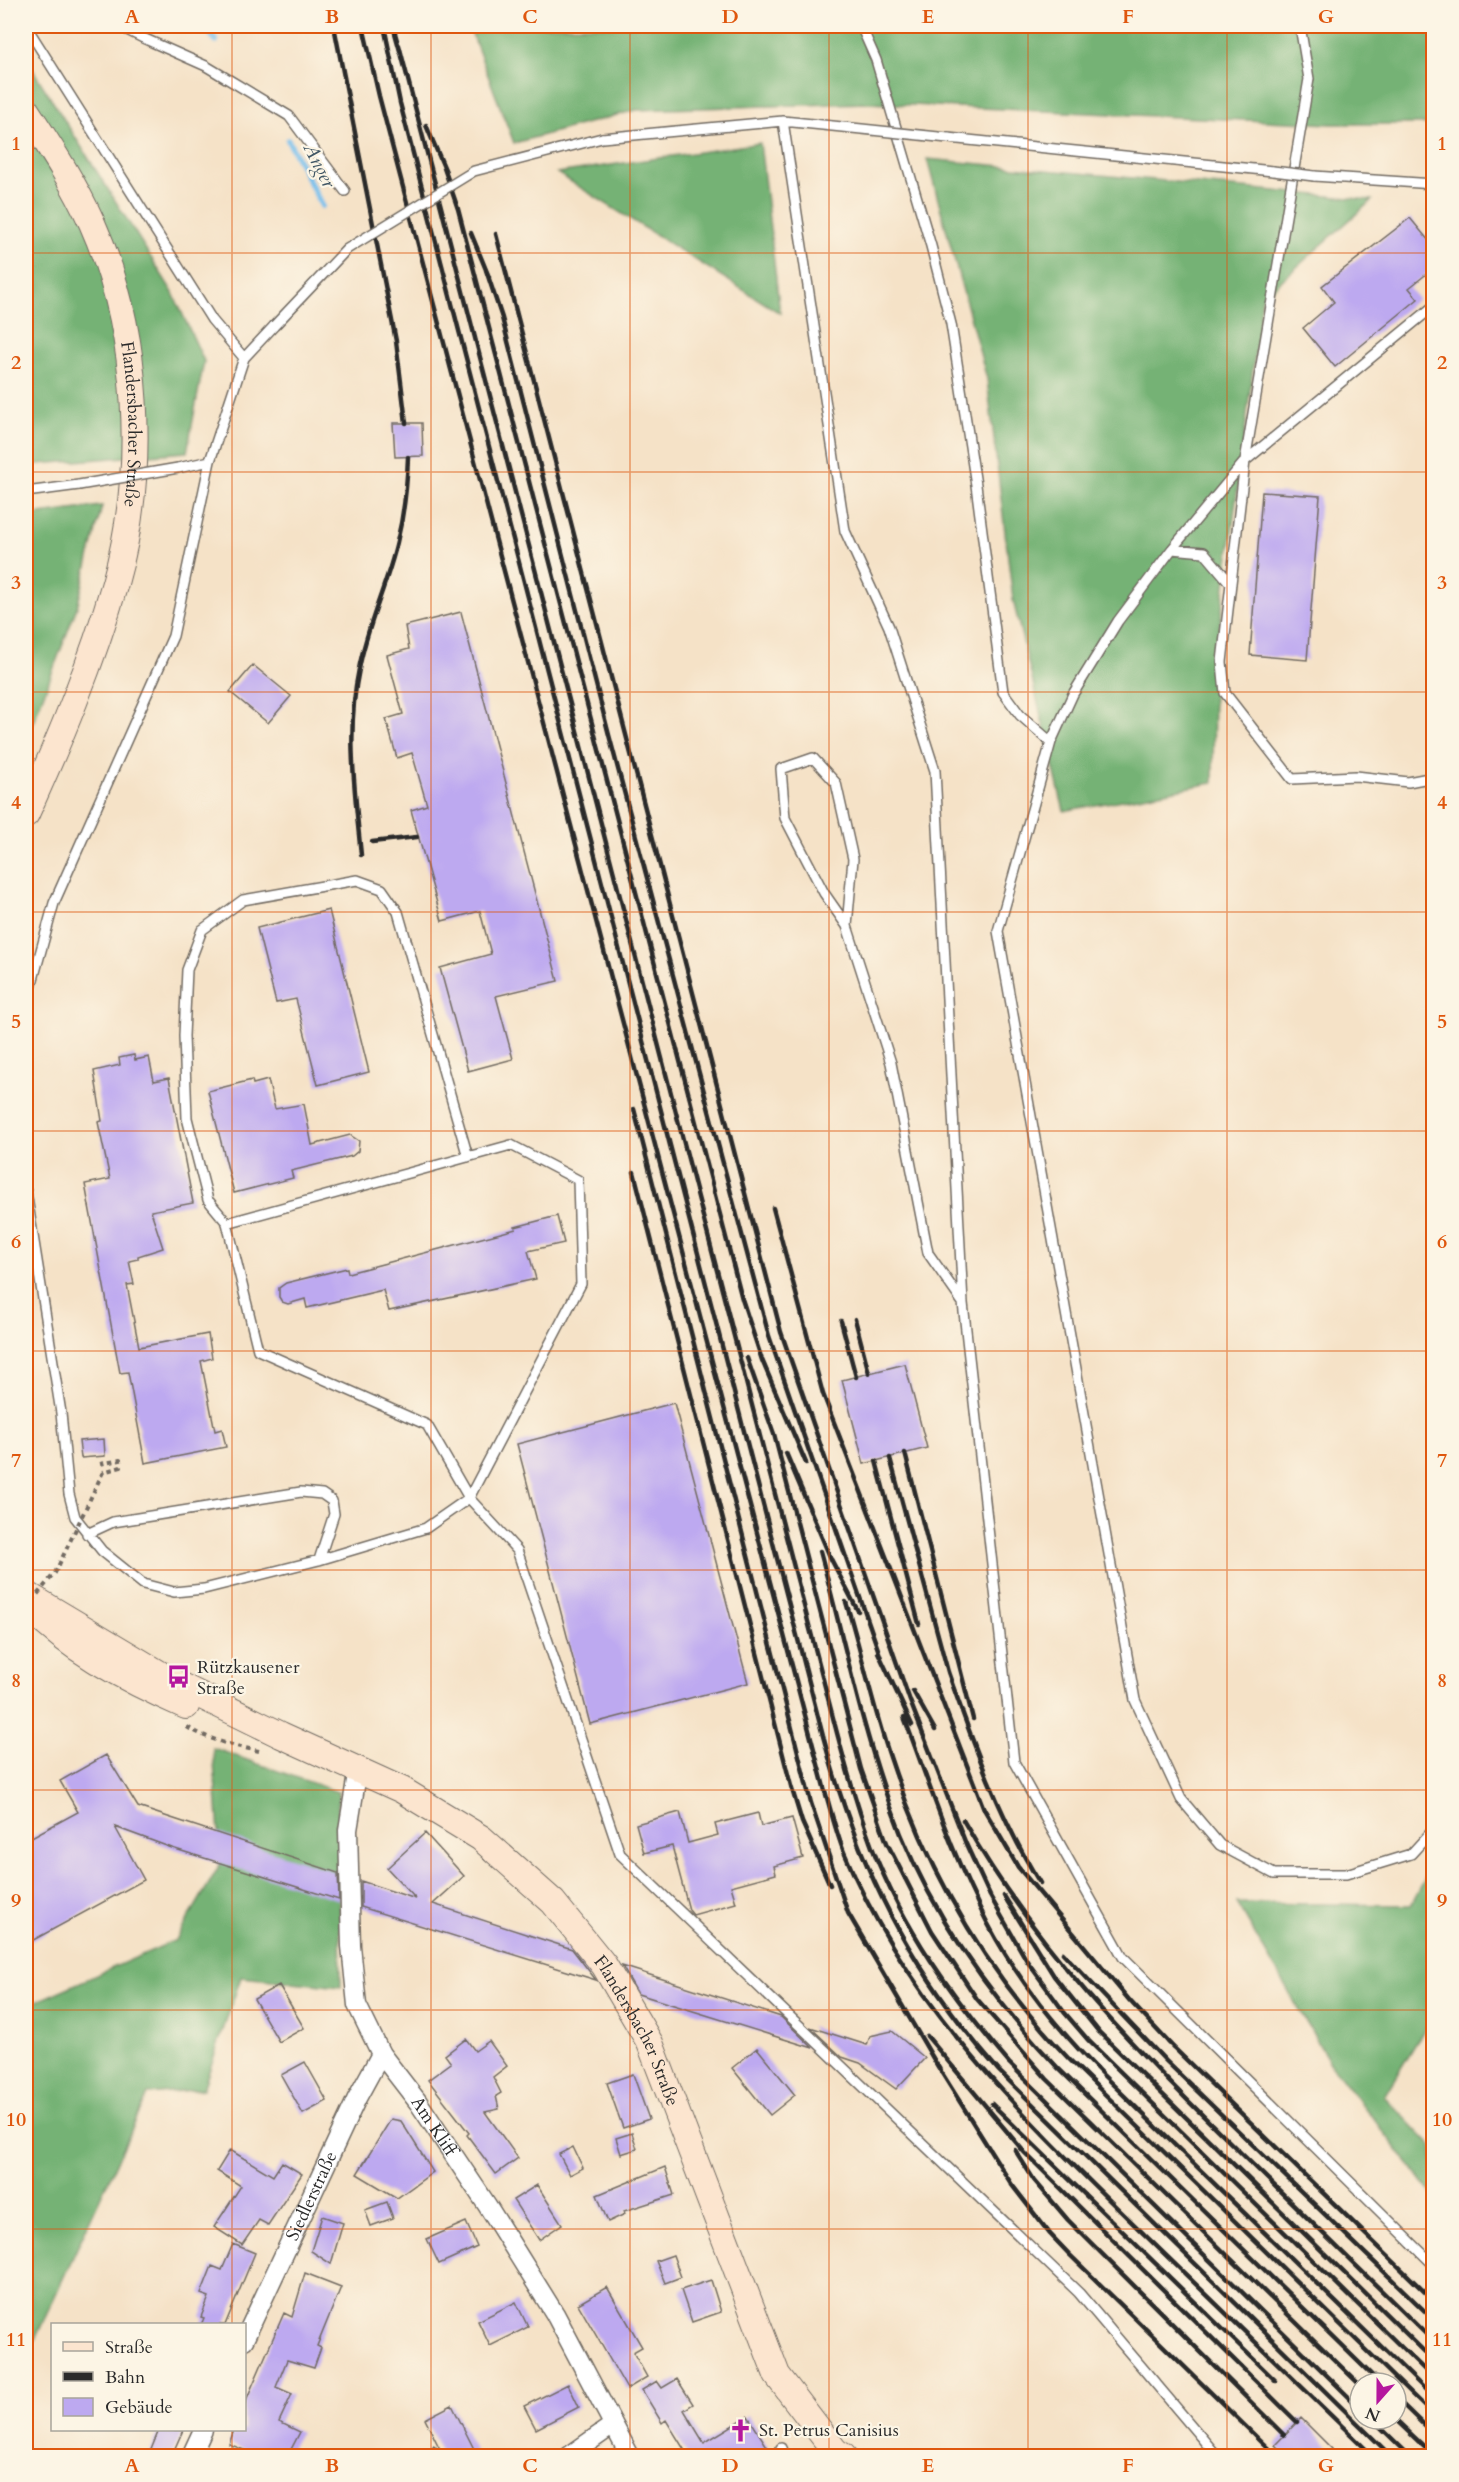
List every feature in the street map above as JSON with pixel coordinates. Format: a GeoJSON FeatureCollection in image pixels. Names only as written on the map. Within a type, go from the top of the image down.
{"type":"FeatureCollection","features":[{"type":"Feature","properties":{"kind":"street","name":"Flandersbacher Straße"},"geometry":{"type":"LineString","coordinates":[[26,110],[66,171],[93,224],[114,287],[130,356],[134,432],[131,503],[116,581],[65,727],[26,814]]}},
{"type":"Feature","properties":{"kind":"street","name":"Flandersbacher Straße"},"geometry":{"type":"LineString","coordinates":[[26,1594],[175,1683],[281,1735],[358,1768],[402,1790],[481,1838],[553,1902],[604,1965],[650,2043],[777,2375],[835,2451],[843,2457]]}},
{"type":"Feature","properties":{"kind":"street","name":"Flandersbacher Straße"},"geometry":{"type":"LineString","coordinates":[[26,1603],[50,1628],[144,1687],[231,1723],[281,1735]]}},
{"type":"Feature","properties":{"kind":"street","name":"Am Kliff"},"geometry":{"type":"LineString","coordinates":[[358,1768],[348,1830],[351,1946],[357,2005],[381,2054],[418,2102],[500,2225],[555,2314],[630,2457]]}},
{"type":"Feature","properties":{"kind":"street","name":"Siedlerstraße"},"geometry":{"type":"LineString","coordinates":[[246,2336],[357,2098],[381,2054]]}},
{"type":"Feature","properties":{"kind":"street"},"geometry":{"type":"LineString","coordinates":[[569,2457],[613,2425]]}},
{"type":"Feature","properties":{"kind":"street"},"geometry":{"type":"LineString","coordinates":[[191,2457],[203,2431]]}},
{"type":"Feature","properties":{"kind":"lane"},"geometry":{"type":"LineString","coordinates":[[26,26],[212,320],[244,358]]}},
{"type":"Feature","properties":{"kind":"lane"},"geometry":{"type":"LineString","coordinates":[[119,26],[206,66],[289,116],[345,191]]}},
{"type":"Feature","properties":{"kind":"lane"},"geometry":{"type":"LineString","coordinates":[[861,26],[876,60],[931,246],[951,324],[976,485],[1003,692],[1020,715],[1052,742]]}},
{"type":"Feature","properties":{"kind":"lane"},"geometry":{"type":"LineString","coordinates":[[1300,26],[1309,79],[1245,461],[1222,662],[1225,693],[1292,779],[1356,776],[1408,782],[1434,777]]}},
{"type":"Feature","properties":{"kind":"lane"},"geometry":{"type":"LineString","coordinates":[[783,121],[845,531],[889,627],[935,771],[963,1303],[1014,1762],[1123,1958],[1434,2265]]}},
{"type":"Feature","properties":{"kind":"lane"},"geometry":{"type":"LineString","coordinates":[[26,1005],[54,903],[173,636],[210,461],[244,358],[347,249],[474,171],[602,138],[783,121],[1314,176],[1434,184]]}},
{"type":"Feature","properties":{"kind":"lane"},"geometry":{"type":"LineString","coordinates":[[1434,306],[1245,461],[1172,549],[1118,621],[1073,694],[1052,742],[998,931],[1135,1700],[1181,1799],[1220,1845],[1274,1874],[1346,1874],[1411,1854],[1434,1829]]}},
{"type":"Feature","properties":{"kind":"lane"},"geometry":{"type":"LineString","coordinates":[[26,492],[79,485],[210,461]]}},
{"type":"Feature","properties":{"kind":"lane"},"geometry":{"type":"LineString","coordinates":[[1172,549],[1204,552],[1231,584]]}},
{"type":"Feature","properties":{"kind":"lane"},"geometry":{"type":"LineString","coordinates":[[847,926],[853,859],[836,783],[813,758],[781,769],[785,818],[824,893],[847,926],[891,1063],[928,1253],[963,1303]]}},
{"type":"Feature","properties":{"kind":"lane"},"geometry":{"type":"LineString","coordinates":[[468,1157],[398,912],[382,889],[357,880],[243,900],[202,930],[187,969],[186,981],[184,1036],[187,1118],[208,1200],[227,1223],[258,1350],[427,1425],[469,1498],[517,1550],[620,1854],[1079,2293],[1217,2457]]}},
{"type":"Feature","properties":{"kind":"lane"},"geometry":{"type":"LineString","coordinates":[[26,1191],[62,1413],[69,1494],[75,1517],[102,1551],[143,1584],[174,1592],[204,1588],[319,1560],[426,1528],[469,1498],[581,1284],[578,1180],[511,1145],[227,1223]]}},
{"type":"Feature","properties":{"kind":"lane"},"geometry":{"type":"LineString","coordinates":[[87,1534],[112,1522],[301,1492],[322,1494],[332,1501],[334,1514],[319,1560]]}},
{"type":"Feature","properties":{"kind":"path"},"geometry":{"type":"LineString","coordinates":[[26,1608],[55,1574],[103,1472],[121,1467],[120,1461],[100,1464]]}},
{"type":"Feature","properties":{"kind":"path"},"geometry":{"type":"LineString","coordinates":[[26,1655],[28,1658],[26,1661]]}},
{"type":"Feature","properties":{"kind":"path"},"geometry":{"type":"LineString","coordinates":[[178,1722],[198,1734],[234,1746],[261,1751]]}},
{"type":"Feature","properties":{"kind":"path"},"geometry":{"type":"LineString","coordinates":[[427,2457],[437,2443]]}},
{"type":"Feature","properties":{"kind":"green space"},"geometry":{"type":"Polygon","coordinates":[[[469,26],[1433,26],[1433,124],[1332,124],[867,103],[636,110],[514,143],[469,26]]]}},
{"type":"Feature","properties":{"kind":"green space"},"geometry":{"type":"Polygon","coordinates":[[[26,59],[172,291],[204,361],[187,452],[26,465],[26,59]]]}},
{"type":"Feature","properties":{"kind":"green space"},"geometry":{"type":"Polygon","coordinates":[[[760,143],[780,313],[557,173],[760,143]]]}},
{"type":"Feature","properties":{"kind":"green space"},"geometry":{"type":"Polygon","coordinates":[[[927,159],[1372,200],[1262,298],[1214,671],[1213,783],[1064,811],[1013,600],[987,379],[927,159]]]}},
{"type":"Feature","properties":{"kind":"green space"},"geometry":{"type":"Polygon","coordinates":[[[102,506],[77,607],[26,741],[26,521],[32,515],[102,506]]]}},
{"type":"Feature","properties":{"kind":"green space"},"geometry":{"type":"Polygon","coordinates":[[[213,1748],[338,1792],[341,1987],[241,1977],[203,2089],[148,2094],[26,2359],[26,2006],[176,1940],[221,1863],[213,1748]]]}},
{"type":"Feature","properties":{"kind":"green space"},"geometry":{"type":"Polygon","coordinates":[[[1433,1863],[1433,2015],[1384,2096],[1433,2147],[1433,2195],[1330,2063],[1237,1903],[1411,1905],[1433,1863]]]}},
{"type":"Feature","properties":{"kind":"building"},"geometry":{"type":"Polygon","coordinates":[[[1410,218],[1434,247],[1434,268],[1409,288],[1418,299],[1335,367],[1303,328],[1334,302],[1322,286],[1410,218]]]}},
{"type":"Feature","properties":{"kind":"building"},"geometry":{"type":"Polygon","coordinates":[[[393,423],[422,423],[423,456],[395,457],[393,423]]]}},
{"type":"Feature","properties":{"kind":"building"},"geometry":{"type":"Polygon","coordinates":[[[1262,492],[1320,496],[1307,660],[1250,655],[1262,492]]]}},
{"type":"Feature","properties":{"kind":"building"},"geometry":{"type":"Polygon","coordinates":[[[461,612],[558,981],[496,996],[513,1059],[468,1071],[440,968],[491,954],[480,911],[442,921],[411,810],[427,805],[412,753],[397,758],[386,719],[403,714],[387,655],[409,649],[405,626],[461,612]]]}},
{"type":"Feature","properties":{"kind":"building"},"geometry":{"type":"Polygon","coordinates":[[[253,665],[291,696],[268,723],[230,692],[253,665]]]}},
{"type":"Feature","properties":{"kind":"building"},"geometry":{"type":"Polygon","coordinates":[[[329,910],[369,1072],[318,1085],[296,999],[276,1003],[257,928],[329,910]]]}},
{"type":"Feature","properties":{"kind":"building"},"geometry":{"type":"Polygon","coordinates":[[[134,1055],[135,1060],[149,1057],[154,1081],[169,1078],[193,1203],[151,1211],[163,1248],[129,1261],[134,1284],[127,1285],[139,1347],[208,1334],[212,1358],[201,1361],[215,1431],[222,1429],[226,1447],[145,1463],[128,1372],[120,1373],[85,1184],[110,1179],[98,1122],[102,1121],[94,1071],[120,1065],[119,1058],[134,1055]]]}},
{"type":"Feature","properties":{"kind":"building"},"geometry":{"type":"Polygon","coordinates":[[[252,1080],[253,1084],[268,1080],[275,1109],[304,1104],[312,1145],[350,1135],[359,1141],[358,1151],[352,1156],[291,1171],[293,1178],[234,1193],[208,1091],[252,1080]]]}},
{"type":"Feature","properties":{"kind":"building"},"geometry":{"type":"Polygon","coordinates":[[[557,1216],[564,1243],[528,1251],[536,1279],[389,1311],[383,1290],[307,1308],[305,1299],[288,1304],[282,1302],[279,1297],[279,1288],[286,1283],[347,1268],[348,1273],[557,1216]]]}},
{"type":"Feature","properties":{"kind":"building"},"geometry":{"type":"Polygon","coordinates":[[[905,1364],[927,1448],[864,1464],[842,1380],[905,1364]]]}},
{"type":"Feature","properties":{"kind":"building"},"geometry":{"type":"Polygon","coordinates":[[[674,1403],[748,1683],[590,1724],[517,1444],[674,1403]]]}},
{"type":"Feature","properties":{"kind":"building"},"geometry":{"type":"Polygon","coordinates":[[[104,1439],[105,1456],[81,1458],[79,1441],[104,1439]]]}},
{"type":"Feature","properties":{"kind":"building"},"geometry":{"type":"Polygon","coordinates":[[[106,1755],[138,1807],[338,1873],[339,1900],[172,1848],[115,1827],[144,1880],[26,1944],[26,1840],[78,1812],[60,1781],[106,1755]]]}},
{"type":"Feature","properties":{"kind":"building"},"geometry":{"type":"Polygon","coordinates":[[[680,1812],[688,1843],[718,1835],[715,1824],[758,1813],[761,1826],[792,1818],[803,1858],[774,1866],[776,1874],[731,1886],[736,1903],[693,1915],[689,1910],[672,1846],[644,1853],[636,1824],[680,1812]]]}},
{"type":"Feature","properties":{"kind":"building"},"geometry":{"type":"Polygon","coordinates":[[[425,1833],[464,1876],[433,1904],[572,1949],[596,1980],[361,1907],[361,1881],[416,1899],[387,1868],[425,1833]]]}},
{"type":"Feature","properties":{"kind":"building"},"geometry":{"type":"Polygon","coordinates":[[[622,1966],[781,2017],[813,2048],[638,1994],[622,1966]]]}},
{"type":"Feature","properties":{"kind":"building"},"geometry":{"type":"Polygon","coordinates":[[[279,1985],[304,2028],[279,2042],[254,1999],[279,1985]]]}},
{"type":"Feature","properties":{"kind":"building"},"geometry":{"type":"Polygon","coordinates":[[[810,2027],[867,2045],[870,2036],[892,2031],[925,2058],[896,2089],[860,2063],[842,2057],[810,2027]]]}},
{"type":"Feature","properties":{"kind":"building"},"geometry":{"type":"Polygon","coordinates":[[[466,2039],[475,2051],[489,2041],[507,2066],[493,2077],[501,2093],[496,2096],[499,2109],[485,2112],[518,2158],[496,2174],[467,2135],[469,2133],[428,2080],[451,2063],[445,2055],[466,2039]]]}},
{"type":"Feature","properties":{"kind":"building"},"geometry":{"type":"Polygon","coordinates":[[[757,2048],[795,2095],[770,2115],[732,2068],[757,2048]]]}},
{"type":"Feature","properties":{"kind":"building"},"geometry":{"type":"Polygon","coordinates":[[[305,2062],[327,2101],[303,2114],[281,2075],[305,2062]]]}},
{"type":"Feature","properties":{"kind":"building"},"geometry":{"type":"Polygon","coordinates":[[[633,2074],[649,2119],[623,2128],[607,2083],[633,2074]]]}},
{"type":"Feature","properties":{"kind":"building"},"geometry":{"type":"Polygon","coordinates":[[[391,2119],[401,2121],[433,2172],[397,2198],[357,2174],[391,2119]]]}},
{"type":"Feature","properties":{"kind":"building"},"geometry":{"type":"Polygon","coordinates":[[[632,2133],[637,2149],[621,2154],[616,2138],[632,2133]]]}},
{"type":"Feature","properties":{"kind":"building"},"geometry":{"type":"Polygon","coordinates":[[[573,2147],[583,2168],[570,2175],[559,2154],[573,2147]]]}},
{"type":"Feature","properties":{"kind":"building"},"geometry":{"type":"Polygon","coordinates":[[[230,2150],[273,2176],[282,2162],[302,2174],[268,2225],[259,2220],[242,2245],[214,2227],[241,2186],[217,2171],[230,2150]]]}},
{"type":"Feature","properties":{"kind":"building"},"geometry":{"type":"Polygon","coordinates":[[[665,2167],[674,2195],[624,2211],[625,2214],[608,2222],[597,2195],[665,2167]]]}},
{"type":"Feature","properties":{"kind":"building"},"geometry":{"type":"Polygon","coordinates":[[[537,2185],[562,2224],[539,2240],[513,2200],[537,2185]]]}},
{"type":"Feature","properties":{"kind":"building"},"geometry":{"type":"Polygon","coordinates":[[[387,2202],[393,2218],[371,2226],[365,2210],[387,2202]]]}},
{"type":"Feature","properties":{"kind":"building"},"geometry":{"type":"Polygon","coordinates":[[[322,2216],[343,2223],[331,2264],[311,2251],[322,2216]]]}},
{"type":"Feature","properties":{"kind":"building"},"geometry":{"type":"Polygon","coordinates":[[[466,2222],[477,2247],[439,2264],[427,2239],[466,2222]]]}},
{"type":"Feature","properties":{"kind":"building"},"geometry":{"type":"Polygon","coordinates":[[[233,2244],[255,2253],[226,2323],[202,2323],[204,2318],[201,2317],[209,2297],[201,2294],[212,2266],[222,2270],[233,2244]]]}},
{"type":"Feature","properties":{"kind":"building"},"geometry":{"type":"Polygon","coordinates":[[[673,2255],[681,2277],[665,2283],[656,2261],[673,2255]]]}},
{"type":"Feature","properties":{"kind":"building"},"geometry":{"type":"Polygon","coordinates":[[[305,2273],[341,2287],[317,2346],[321,2348],[314,2368],[287,2360],[276,2387],[292,2394],[279,2422],[300,2432],[287,2457],[246,2457],[249,2452],[229,2444],[234,2431],[246,2431],[246,2400],[284,2313],[292,2317],[305,2273]]]}},
{"type":"Feature","properties":{"kind":"building"},"geometry":{"type":"Polygon","coordinates":[[[711,2280],[721,2312],[692,2322],[681,2290],[711,2280]]]}},
{"type":"Feature","properties":{"kind":"building"},"geometry":{"type":"Polygon","coordinates":[[[607,2287],[642,2347],[633,2352],[647,2377],[627,2389],[578,2304],[607,2287]]]}},
{"type":"Feature","properties":{"kind":"building"},"geometry":{"type":"Polygon","coordinates":[[[516,2302],[528,2327],[490,2346],[478,2321],[516,2302]]]}},
{"type":"Feature","properties":{"kind":"building"},"geometry":{"type":"Polygon","coordinates":[[[677,2379],[693,2404],[684,2410],[704,2443],[748,2416],[768,2448],[755,2457],[682,2457],[687,2454],[666,2420],[662,2423],[642,2390],[657,2381],[662,2388],[677,2379]]]}},
{"type":"Feature","properties":{"kind":"building"},"geometry":{"type":"Polygon","coordinates":[[[568,2384],[579,2407],[536,2429],[524,2406],[568,2384]]]}},
{"type":"Feature","properties":{"kind":"building"},"geometry":{"type":"Polygon","coordinates":[[[452,2405],[478,2457],[444,2457],[425,2419],[452,2405]]]}},
{"type":"Feature","properties":{"kind":"building"},"geometry":{"type":"Polygon","coordinates":[[[1301,2418],[1340,2457],[1287,2457],[1275,2445],[1301,2418]]]}},
{"type":"Feature","properties":{"kind":"building"},"geometry":{"type":"Polygon","coordinates":[[[159,2431],[183,2431],[171,2457],[148,2457],[159,2431]]]}},
{"type":"Feature","properties":{"kind":"waterway","name":"Anger"},"geometry":{"type":"LineString","coordinates":[[204,26],[216,41]]}},
{"type":"Feature","properties":{"kind":"waterway","name":"Anger"},"geometry":{"type":"LineString","coordinates":[[288,140],[322,206]]}},
{"type":"Feature","properties":{"kind":"railway"},"geometry":{"type":"LineString","coordinates":[[334,26],[396,341],[406,423]]}},
{"type":"Feature","properties":{"kind":"railway"},"geometry":{"type":"LineString","coordinates":[[363,26],[379,96],[825,1791],[844,1852],[870,1908],[901,1961],[936,2011],[974,2058],[1057,2148],[1373,2456]]}},
{"type":"Feature","properties":{"kind":"railway"},"geometry":{"type":"LineString","coordinates":[[384,26],[400,103],[823,1736],[837,1784],[870,1873],[913,1955],[938,1994],[999,2071],[1391,2456]]}},
{"type":"Feature","properties":{"kind":"railway"},"geometry":{"type":"LineString","coordinates":[[393,26],[400,51]]}},
{"type":"Feature","properties":{"kind":"railway"},"geometry":{"type":"LineString","coordinates":[[399,45],[837,1733],[862,1819],[884,1877],[931,1961],[968,2013],[1009,2063],[1348,2396]]}},
{"type":"Feature","properties":{"kind":"railway"},"geometry":{"type":"LineString","coordinates":[[426,125],[446,172]]}},
{"type":"Feature","properties":{"kind":"railway"},"geometry":{"type":"LineString","coordinates":[[443,165],[458,209],[742,1299],[762,1360],[806,1463]]}},
{"type":"Feature","properties":{"kind":"railway"},"geometry":{"type":"LineString","coordinates":[[471,233],[489,277]]}},
{"type":"Feature","properties":{"kind":"railway"},"geometry":{"type":"LineString","coordinates":[[496,234],[781,1332],[910,1701],[966,1844],[990,1896],[1027,1961],[1064,2012],[1089,2041],[1434,2379]]}},
{"type":"Feature","properties":{"kind":"railway"},"geometry":{"type":"LineString","coordinates":[[486,270],[502,318],[609,735],[769,1336],[881,1658]]}},
{"type":"Feature","properties":{"kind":"railway"},"geometry":{"type":"LineString","coordinates":[[361,855],[352,738],[355,692],[367,637],[393,558],[405,500],[408,457]]}},
{"type":"Feature","properties":{"kind":"railway"},"geometry":{"type":"LineString","coordinates":[[372,842],[417,837]]}},
{"type":"Feature","properties":{"kind":"railway"},"geometry":{"type":"LineString","coordinates":[[634,1109],[811,1803],[848,1913],[940,2070],[1012,2185],[1050,2234],[1276,2456]]}},
{"type":"Feature","properties":{"kind":"railway"},"geometry":{"type":"LineString","coordinates":[[634,1172],[791,1786],[802,1822],[830,1885]]}},
{"type":"Feature","properties":{"kind":"railway"},"geometry":{"type":"LineString","coordinates":[[773,1208],[823,1394],[984,1809],[1018,1867],[1130,2001],[1173,2047]]}},
{"type":"Feature","properties":{"kind":"railway"},"geometry":{"type":"LineString","coordinates":[[855,1319],[869,1373]]}},
{"type":"Feature","properties":{"kind":"railway"},"geometry":{"type":"LineString","coordinates":[[841,1321],[856,1377]]}},
{"type":"Feature","properties":{"kind":"railway"},"geometry":{"type":"LineString","coordinates":[[747,1358],[774,1434],[861,1769],[887,1843],[932,1931],[977,1999],[1047,2079],[1348,2373]]}},
{"type":"Feature","properties":{"kind":"railway"},"geometry":{"type":"LineString","coordinates":[[786,1453],[831,1559],[858,1611]]}},
{"type":"Feature","properties":{"kind":"railway"},"geometry":{"type":"LineString","coordinates":[[905,1453],[973,1719]]}},
{"type":"Feature","properties":{"kind":"railway"},"geometry":{"type":"LineString","coordinates":[[890,1458],[948,1672],[1000,1807],[1040,1883]]}},
{"type":"Feature","properties":{"kind":"railway"},"geometry":{"type":"LineString","coordinates":[[876,1461],[919,1624]]}},
{"type":"Feature","properties":{"kind":"railway"},"geometry":{"type":"LineString","coordinates":[[820,1551],[879,1774],[904,1842],[940,1912],[982,1978],[1058,2068],[1368,2371]]}},
{"type":"Feature","properties":{"kind":"railway"},"geometry":{"type":"LineString","coordinates":[[846,1602],[873,1701],[906,1802],[923,1842],[963,1920],[1012,1993],[1070,2060],[1434,2416]]}},
{"type":"Feature","properties":{"kind":"railway"},"geometry":{"type":"LineString","coordinates":[[878,1652],[912,1725]]}},
{"type":"Feature","properties":{"kind":"railway"},"geometry":{"type":"LineString","coordinates":[[913,1691],[935,1730]]}},
{"type":"Feature","properties":{"kind":"railway"},"geometry":{"type":"LineString","coordinates":[[904,1717],[943,1822],[975,1899],[1012,1965],[1040,2004],[1103,2075],[1434,2398]]}},
{"type":"Feature","properties":{"kind":"railway"},"geometry":{"type":"LineString","coordinates":[[963,1820],[991,1867],[1022,1911],[1089,1995],[1125,2035],[1200,2113],[1434,2342]]}},
{"type":"Feature","properties":{"kind":"railway"},"geometry":{"type":"LineString","coordinates":[[1004,1896],[1054,1976],[1099,2032],[1434,2361]]}},
{"type":"Feature","properties":{"kind":"railway"},"geometry":{"type":"LineString","coordinates":[[1063,1953],[1166,2061],[1434,2320]]}},
{"type":"Feature","properties":{"kind":"railway"},"geometry":{"type":"LineString","coordinates":[[927,2036],[1025,2153],[1297,2422]]}},
{"type":"Feature","properties":{"kind":"railway"},"geometry":{"type":"LineString","coordinates":[[1168,2042],[1434,2301]]}},
{"type":"Feature","properties":{"kind":"railway"},"geometry":{"type":"LineString","coordinates":[[992,2104],[1276,2381]]}},
{"type":"Feature","properties":{"kind":"railway"},"geometry":{"type":"LineString","coordinates":[[1015,2150],[1034,2180],[1068,2220],[1284,2435]]}},
{"type":"Feature","properties":{"kind":"railway"},"geometry":{"type":"LineString","coordinates":[[1408,2410],[1434,2435]]}},
{"type":"Feature","properties":{"kind":"railway"},"geometry":{"type":"LineString","coordinates":[[1384,2431],[1410,2456]]}},
{"type":"Feature","properties":{"kind":"railway"},"geometry":{"type":"LineString","coordinates":[[1408,2431],[1434,2456]]}},
{"type":"Feature","properties":{"kind":"place","name":"Rützkausener Straße"},"geometry":{"type":"Point","coordinates":[179,1677]}},
{"type":"Feature","properties":{"kind":"place","name":"St. Petrus Canisius"},"geometry":{"type":"Point","coordinates":[741,2430]}}]}
